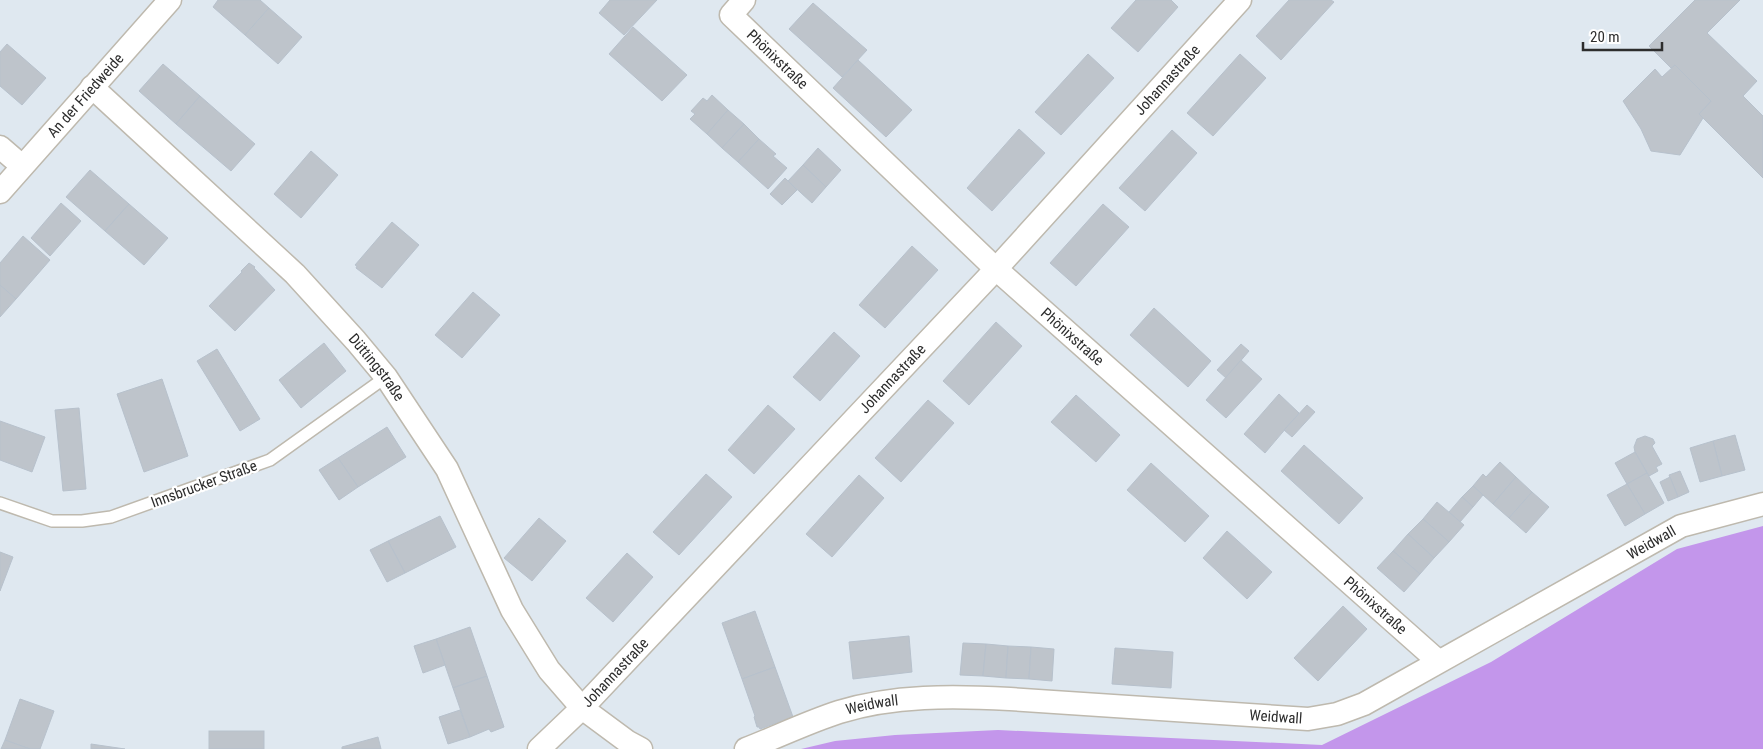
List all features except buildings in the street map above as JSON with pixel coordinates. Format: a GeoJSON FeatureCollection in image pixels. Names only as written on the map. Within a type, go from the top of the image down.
{"type":"FeatureCollection","features":[{"type":"Feature","properties":{"kind":"street","name":"An der Friedweide"},"geometry":{"type":"LineString","coordinates":[[0,192],[170,0]]}},
{"type":"Feature","properties":{"kind":"street","name":"Phönixstraße"},"geometry":{"type":"LineString","coordinates":[[744,0],[731,15],[996,270],[1438,661]]}},
{"type":"Feature","properties":{"kind":"street","name":"Johannastraße"},"geometry":{"type":"LineString","coordinates":[[539,749],[582,708],[996,270],[1240,0]]}},
{"type":"Feature","properties":{"kind":"street","name":"Düttingstraße"},"geometry":{"type":"LineString","coordinates":[[92,87],[295,274],[386,377],[447,469],[512,610],[549,670],[582,708]]}},
{"type":"Feature","properties":{"kind":"street"},"geometry":{"type":"LineString","coordinates":[[0,147],[22,166]]}},
{"type":"Feature","properties":{"kind":"street","name":"Weidwall"},"geometry":{"type":"LineString","coordinates":[[746,749],[839,712],[883,702],[927,698],[968,696],[1010,698],[1308,719],[1337,714],[1364,704],[1681,526],[1763,504]]}},
{"type":"Feature","properties":{"kind":"street"},"geometry":{"type":"LineString","coordinates":[[582,708],[628,742],[641,749]]}},
{"type":"Feature","properties":{"kind":"lane","name":"Innsbrucker Straße"},"geometry":{"type":"LineString","coordinates":[[0,503],[52,521],[82,522],[111,517],[270,460],[386,377]]}},
{"type":"Feature","properties":{"kind":"shaded area"},"geometry":{"type":"Polygon","coordinates":[[[1763,526],[1763,749],[801,749],[835,741],[895,735],[998,730],[1322,745],[1491,662],[1677,549],[1763,526]]]}}]}
